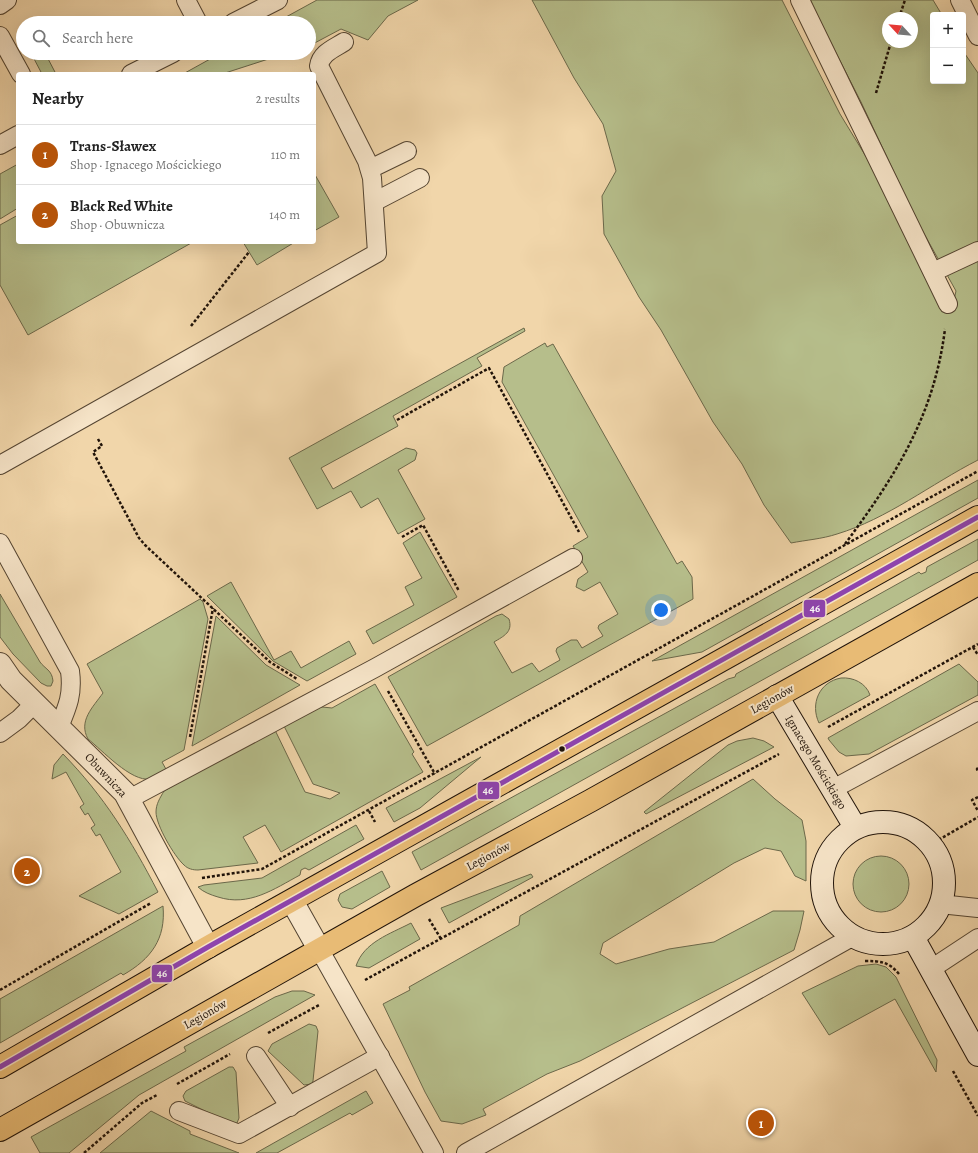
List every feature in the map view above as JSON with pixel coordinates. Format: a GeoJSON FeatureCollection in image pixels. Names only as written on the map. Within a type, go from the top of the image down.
{"type":"FeatureCollection","features":[{"type":"Feature","properties":{"kind":"main road"},"geometry":{"type":"LineString","coordinates":[[0,1067],[208,947],[978,517]]}},
{"type":"Feature","properties":{"kind":"main road","name":"Legionów"},"geometry":{"type":"LineString","coordinates":[[0,1130],[319,949],[590,801],[978,584]]}},
{"type":"Feature","properties":{"kind":"street","name":"Obuwnicza"},"geometry":{"type":"LineString","coordinates":[[0,664],[11,680],[125,792],[208,947]]}},
{"type":"Feature","properties":{"kind":"street","name":"Ignacego Mościckiego"},"geometry":{"type":"LineString","coordinates":[[777,696],[855,828]]}},
{"type":"Feature","properties":{"kind":"street"},"geometry":{"type":"LineString","coordinates":[[872,822],[890,822],[908,827],[924,837],[930,845],[936,851],[942,868],[944,886],[940,904],[929,923],[913,937],[898,943],[882,945],[866,943],[852,937],[837,925],[826,908],[821,885],[824,862],[836,842],[855,828],[872,822]]}},
{"type":"Feature","properties":{"kind":"street"},"geometry":{"type":"LineString","coordinates":[[292,901],[319,949]]}},
{"type":"Feature","properties":{"kind":"street"},"geometry":{"type":"LineString","coordinates":[[913,937],[978,1055]]}},
{"type":"Feature","properties":{"kind":"lane"},"geometry":{"type":"LineString","coordinates":[[0,4],[7,0]]}},
{"type":"Feature","properties":{"kind":"lane"},"geometry":{"type":"LineString","coordinates":[[186,0],[194,16]]}},
{"type":"Feature","properties":{"kind":"lane"},"geometry":{"type":"LineString","coordinates":[[247,16],[278,0]]}},
{"type":"Feature","properties":{"kind":"lane"},"geometry":{"type":"LineString","coordinates":[[800,0],[948,304]]}},
{"type":"Feature","properties":{"kind":"lane"},"geometry":{"type":"LineString","coordinates":[[960,0],[978,36]]}},
{"type":"Feature","properties":{"kind":"lane"},"geometry":{"type":"LineString","coordinates":[[0,36],[20,72]]}},
{"type":"Feature","properties":{"kind":"lane"},"geometry":{"type":"LineString","coordinates":[[0,465],[377,253],[374,202],[368,161],[319,66],[320,59],[326,53],[344,42]]}},
{"type":"Feature","properties":{"kind":"lane"},"geometry":{"type":"LineString","coordinates":[[135,72],[159,60]]}},
{"type":"Feature","properties":{"kind":"lane"},"geometry":{"type":"LineString","coordinates":[[0,145],[16,136]]}},
{"type":"Feature","properties":{"kind":"lane"},"geometry":{"type":"LineString","coordinates":[[370,169],[407,151]]}},
{"type":"Feature","properties":{"kind":"lane"},"geometry":{"type":"LineString","coordinates":[[374,202],[420,178]]}},
{"type":"Feature","properties":{"kind":"lane"},"geometry":{"type":"LineString","coordinates":[[932,272],[978,251]]}},
{"type":"Feature","properties":{"kind":"lane"},"geometry":{"type":"LineString","coordinates":[[0,542],[70,671],[72,688],[69,703],[59,727]]}},
{"type":"Feature","properties":{"kind":"lane"},"geometry":{"type":"LineString","coordinates":[[129,799],[375,668],[573,558]]}},
{"type":"Feature","properties":{"kind":"lane"},"geometry":{"type":"LineString","coordinates":[[0,733],[19,719],[35,703]]}},
{"type":"Feature","properties":{"kind":"lane"},"geometry":{"type":"LineString","coordinates":[[833,789],[978,711]]}},
{"type":"Feature","properties":{"kind":"lane"},"geometry":{"type":"LineString","coordinates":[[940,904],[978,908]]}},
{"type":"Feature","properties":{"kind":"lane"},"geometry":{"type":"LineString","coordinates":[[466,1153],[852,937]]}},
{"type":"Feature","properties":{"kind":"lane"},"geometry":{"type":"LineString","coordinates":[[931,969],[978,938]]}},
{"type":"Feature","properties":{"kind":"lane"},"geometry":{"type":"LineString","coordinates":[[319,949],[434,1153]]}},
{"type":"Feature","properties":{"kind":"lane"},"geometry":{"type":"LineString","coordinates":[[256,1056],[290,1107]]}},
{"type":"Feature","properties":{"kind":"lane"},"geometry":{"type":"LineString","coordinates":[[179,1111],[239,1134],[380,1056]]}},
{"type":"Feature","properties":{"kind":"path"},"geometry":{"type":"LineString","coordinates":[[901,12],[905,0]]}},
{"type":"Feature","properties":{"kind":"path"},"geometry":{"type":"LineString","coordinates":[[193,356],[184,334],[249,252]]}},
{"type":"Feature","properties":{"kind":"path"},"geometry":{"type":"LineString","coordinates":[[844,546],[872,508],[916,433],[927,408],[938,370],[948,304]]}},
{"type":"Feature","properties":{"kind":"path"},"geometry":{"type":"LineString","coordinates":[[397,420],[488,368],[580,535]]}},
{"type":"Feature","properties":{"kind":"path"},"geometry":{"type":"LineString","coordinates":[[87,416],[102,446],[93,452],[139,538],[270,662],[302,682]]}},
{"type":"Feature","properties":{"kind":"path"},"geometry":{"type":"LineString","coordinates":[[200,878],[262,869],[978,471]]}},
{"type":"Feature","properties":{"kind":"path"},"geometry":{"type":"LineString","coordinates":[[402,537],[423,525],[460,593]]}},
{"type":"Feature","properties":{"kind":"path"},"geometry":{"type":"LineString","coordinates":[[190,738],[213,608]]}},
{"type":"Feature","properties":{"kind":"path"},"geometry":{"type":"LineString","coordinates":[[823,730],[978,644]]}},
{"type":"Feature","properties":{"kind":"path"},"geometry":{"type":"LineString","coordinates":[[973,647],[978,655]]}},
{"type":"Feature","properties":{"kind":"path"},"geometry":{"type":"LineString","coordinates":[[375,668],[435,774]]}},
{"type":"Feature","properties":{"kind":"path"},"geometry":{"type":"LineString","coordinates":[[361,982],[780,754]]}},
{"type":"Feature","properties":{"kind":"path"},"geometry":{"type":"LineString","coordinates":[[978,797],[972,800],[978,811]]}},
{"type":"Feature","properties":{"kind":"path"},"geometry":{"type":"LineString","coordinates":[[930,845],[978,817]]}},
{"type":"Feature","properties":{"kind":"path"},"geometry":{"type":"LineString","coordinates":[[0,990],[154,902]]}},
{"type":"Feature","properties":{"kind":"path"},"geometry":{"type":"LineString","coordinates":[[427,914],[441,939]]}},
{"type":"Feature","properties":{"kind":"path"},"geometry":{"type":"LineString","coordinates":[[865,961],[882,961],[891,965],[902,979]]}},
{"type":"Feature","properties":{"kind":"path"},"geometry":{"type":"LineString","coordinates":[[263,1036],[323,1003]]}},
{"type":"Feature","properties":{"kind":"path"},"geometry":{"type":"LineString","coordinates":[[174,1086],[236,1052]]}},
{"type":"Feature","properties":{"kind":"path"},"geometry":{"type":"LineString","coordinates":[[84,1153],[142,1103],[160,1094]]}},
{"type":"Feature","properties":{"kind":"green space"},"geometry":{"type":"Polygon","coordinates":[[[317,0],[418,0],[388,16],[368,40],[341,29],[316,42],[316,16],[288,16],[317,0]]]}},
{"type":"Feature","properties":{"kind":"green space"},"geometry":{"type":"Polygon","coordinates":[[[532,0],[782,0],[840,114],[887,191],[952,308],[956,291],[917,221],[861,102],[809,0],[933,0],[940,12],[930,12],[930,84],[966,84],[966,55],[978,73],[978,460],[874,519],[837,534],[791,543],[764,505],[742,464],[713,422],[661,330],[639,297],[604,234],[602,196],[616,171],[603,124],[574,78],[532,0]]]}},
{"type":"Feature","properties":{"kind":"green space"},"geometry":{"type":"Polygon","coordinates":[[[35,60],[49,60],[55,72],[41,72],[35,60]]]}},
{"type":"Feature","properties":{"kind":"green space"},"geometry":{"type":"Polygon","coordinates":[[[208,60],[265,60],[228,72],[187,72],[208,60]]]}},
{"type":"Feature","properties":{"kind":"green space"},"geometry":{"type":"Polygon","coordinates":[[[16,165],[16,209],[0,219],[0,174],[16,165]]]}},
{"type":"Feature","properties":{"kind":"green space"},"geometry":{"type":"Polygon","coordinates":[[[316,177],[339,217],[316,230],[316,177]]]}},
{"type":"Feature","properties":{"kind":"green space"},"geometry":{"type":"Polygon","coordinates":[[[16,216],[16,244],[189,244],[28,335],[0,285],[0,225],[16,216]]]}},
{"type":"Feature","properties":{"kind":"green space"},"geometry":{"type":"Polygon","coordinates":[[[244,244],[292,244],[257,265],[244,244]]]}},
{"type":"Feature","properties":{"kind":"green space"},"geometry":{"type":"Polygon","coordinates":[[[524,328],[525,331],[477,358],[482,366],[393,416],[398,426],[321,468],[333,489],[406,448],[415,450],[417,453],[415,460],[398,470],[425,519],[398,534],[378,498],[361,508],[351,491],[317,509],[289,458],[524,328]]]}},
{"type":"Feature","properties":{"kind":"green space"},"geometry":{"type":"Polygon","coordinates":[[[545,343],[547,347],[553,344],[677,564],[682,561],[692,577],[693,599],[427,746],[388,677],[502,614],[509,619],[510,627],[507,633],[494,642],[512,673],[532,663],[539,672],[560,660],[556,651],[557,648],[571,640],[577,640],[582,648],[603,636],[598,628],[599,625],[618,614],[600,582],[584,591],[576,587],[578,579],[588,572],[573,546],[588,537],[502,382],[504,367],[545,343]]]}},
{"type":"Feature","properties":{"kind":"green space"},"geometry":{"type":"Polygon","coordinates":[[[978,480],[978,498],[702,652],[652,661],[978,480]]]}},
{"type":"Feature","properties":{"kind":"green space"},"geometry":{"type":"Polygon","coordinates":[[[420,532],[457,597],[373,644],[366,631],[414,605],[405,587],[422,578],[403,543],[420,532]]]}},
{"type":"Feature","properties":{"kind":"green space"},"geometry":{"type":"Polygon","coordinates":[[[978,539],[978,560],[421,870],[412,852],[728,679],[735,677],[736,674],[919,572],[921,574],[926,572],[927,567],[978,539]]]}},
{"type":"Feature","properties":{"kind":"green space"},"geometry":{"type":"Polygon","coordinates":[[[231,582],[274,660],[291,651],[301,668],[349,641],[356,654],[307,681],[273,661],[207,596],[231,582]]]}},
{"type":"Feature","properties":{"kind":"green space"},"geometry":{"type":"Polygon","coordinates":[[[0,594],[40,662],[51,674],[53,681],[51,686],[41,683],[13,654],[0,637],[0,594]]]}},
{"type":"Feature","properties":{"kind":"green space"},"geometry":{"type":"Polygon","coordinates":[[[200,599],[203,602],[208,619],[184,750],[162,762],[167,771],[150,779],[142,779],[126,771],[88,739],[85,732],[86,720],[91,709],[103,693],[87,664],[200,599]]]}},
{"type":"Feature","properties":{"kind":"green space"},"geometry":{"type":"Polygon","coordinates":[[[216,616],[266,665],[300,685],[192,746],[216,616]]]}},
{"type":"Feature","properties":{"kind":"green space"},"geometry":{"type":"Polygon","coordinates":[[[959,664],[978,682],[978,695],[869,754],[846,756],[839,752],[829,740],[828,738],[959,664]]]}},
{"type":"Feature","properties":{"kind":"green space"},"geometry":{"type":"Polygon","coordinates":[[[841,678],[854,680],[862,684],[870,695],[819,723],[816,716],[816,701],[818,695],[827,684],[833,680],[841,678]]]}},
{"type":"Feature","properties":{"kind":"green space"},"geometry":{"type":"Polygon","coordinates":[[[375,684],[414,752],[412,754],[423,772],[281,852],[265,825],[243,837],[258,863],[196,870],[187,867],[180,861],[166,840],[157,818],[156,812],[158,801],[164,791],[274,728],[305,792],[330,799],[340,793],[313,784],[283,724],[312,706],[332,708],[375,684]]]}},
{"type":"Feature","properties":{"kind":"green space"},"geometry":{"type":"Polygon","coordinates":[[[753,738],[764,741],[774,747],[646,814],[644,812],[728,745],[737,741],[753,738]]]}},
{"type":"Feature","properties":{"kind":"green space"},"geometry":{"type":"Polygon","coordinates":[[[63,754],[78,770],[116,819],[138,854],[158,892],[119,914],[79,896],[121,872],[100,834],[96,836],[91,828],[95,825],[88,813],[85,815],[80,807],[84,804],[66,772],[52,779],[54,765],[63,754]]]}},
{"type":"Feature","properties":{"kind":"green space"},"geometry":{"type":"Polygon","coordinates":[[[481,757],[420,808],[394,822],[386,808],[481,757]]]}},
{"type":"Feature","properties":{"kind":"green space"},"geometry":{"type":"Polygon","coordinates":[[[753,779],[775,799],[802,820],[806,841],[806,881],[795,876],[781,851],[765,848],[734,863],[603,943],[600,954],[616,964],[669,949],[714,942],[773,911],[804,911],[794,950],[580,1061],[547,1074],[483,1109],[486,1115],[462,1124],[441,1121],[425,1092],[383,1004],[410,990],[409,987],[519,925],[520,916],[753,779]]]}},
{"type":"Feature","properties":{"kind":"green space"},"geometry":{"type":"Polygon","coordinates":[[[356,825],[364,839],[309,870],[305,868],[301,870],[300,875],[261,895],[240,900],[229,900],[210,894],[198,887],[262,878],[356,825]]]}},
{"type":"Feature","properties":{"kind":"green space"},"geometry":{"type":"Polygon","coordinates":[[[875,856],[887,856],[897,860],[905,868],[909,878],[909,890],[905,900],[897,908],[887,912],[875,912],[865,908],[857,900],[853,890],[853,878],[857,868],[865,860],[875,856]]]}},
{"type":"Feature","properties":{"kind":"green space"},"geometry":{"type":"Polygon","coordinates":[[[382,871],[390,887],[352,909],[342,907],[338,900],[340,894],[382,871]]]}},
{"type":"Feature","properties":{"kind":"green space"},"geometry":{"type":"Polygon","coordinates":[[[531,874],[533,877],[449,923],[441,908],[531,874]]]}},
{"type":"Feature","properties":{"kind":"green space"},"geometry":{"type":"Polygon","coordinates":[[[163,906],[162,928],[155,947],[149,955],[133,969],[123,975],[121,973],[0,1043],[0,999],[163,906]]]}},
{"type":"Feature","properties":{"kind":"green space"},"geometry":{"type":"Polygon","coordinates":[[[411,923],[420,939],[369,968],[356,966],[365,951],[371,945],[386,935],[411,923]]]}},
{"type":"Feature","properties":{"kind":"green space"},"geometry":{"type":"Polygon","coordinates":[[[876,964],[886,967],[896,977],[937,1060],[936,1072],[895,999],[829,1035],[802,993],[858,966],[876,964]]]}},
{"type":"Feature","properties":{"kind":"green space"},"geometry":{"type":"Polygon","coordinates":[[[292,991],[304,991],[315,995],[139,1095],[69,1153],[40,1153],[31,1137],[186,1051],[184,1047],[275,997],[292,991]]]}},
{"type":"Feature","properties":{"kind":"green space"},"geometry":{"type":"Polygon","coordinates":[[[309,1024],[316,1026],[318,1031],[313,1081],[312,1084],[304,1085],[268,1051],[272,1044],[309,1024]]]}},
{"type":"Feature","properties":{"kind":"green space"},"geometry":{"type":"Polygon","coordinates":[[[229,1067],[233,1067],[236,1072],[239,1118],[237,1123],[233,1125],[185,1101],[183,1096],[186,1091],[229,1067]]]}},
{"type":"Feature","properties":{"kind":"green space"},"geometry":{"type":"Polygon","coordinates":[[[366,1091],[373,1103],[352,1115],[350,1113],[277,1153],[256,1153],[366,1091]]]}},
{"type":"Feature","properties":{"kind":"green space"},"geometry":{"type":"Polygon","coordinates":[[[151,1111],[190,1131],[190,1134],[239,1153],[100,1153],[151,1111]]]}},
{"type":"Feature","properties":{"kind":"transit line","name":"46"},"geometry":{"type":"LineString","coordinates":[[0,1067],[208,947],[978,517]]}},
{"type":"Feature","properties":{"kind":"place","name":"Black Red White"},"geometry":{"type":"Point","coordinates":[27,871]}},
{"type":"Feature","properties":{"kind":"place","name":"Trans-Sławex"},"geometry":{"type":"Point","coordinates":[761,1123]}}]}
